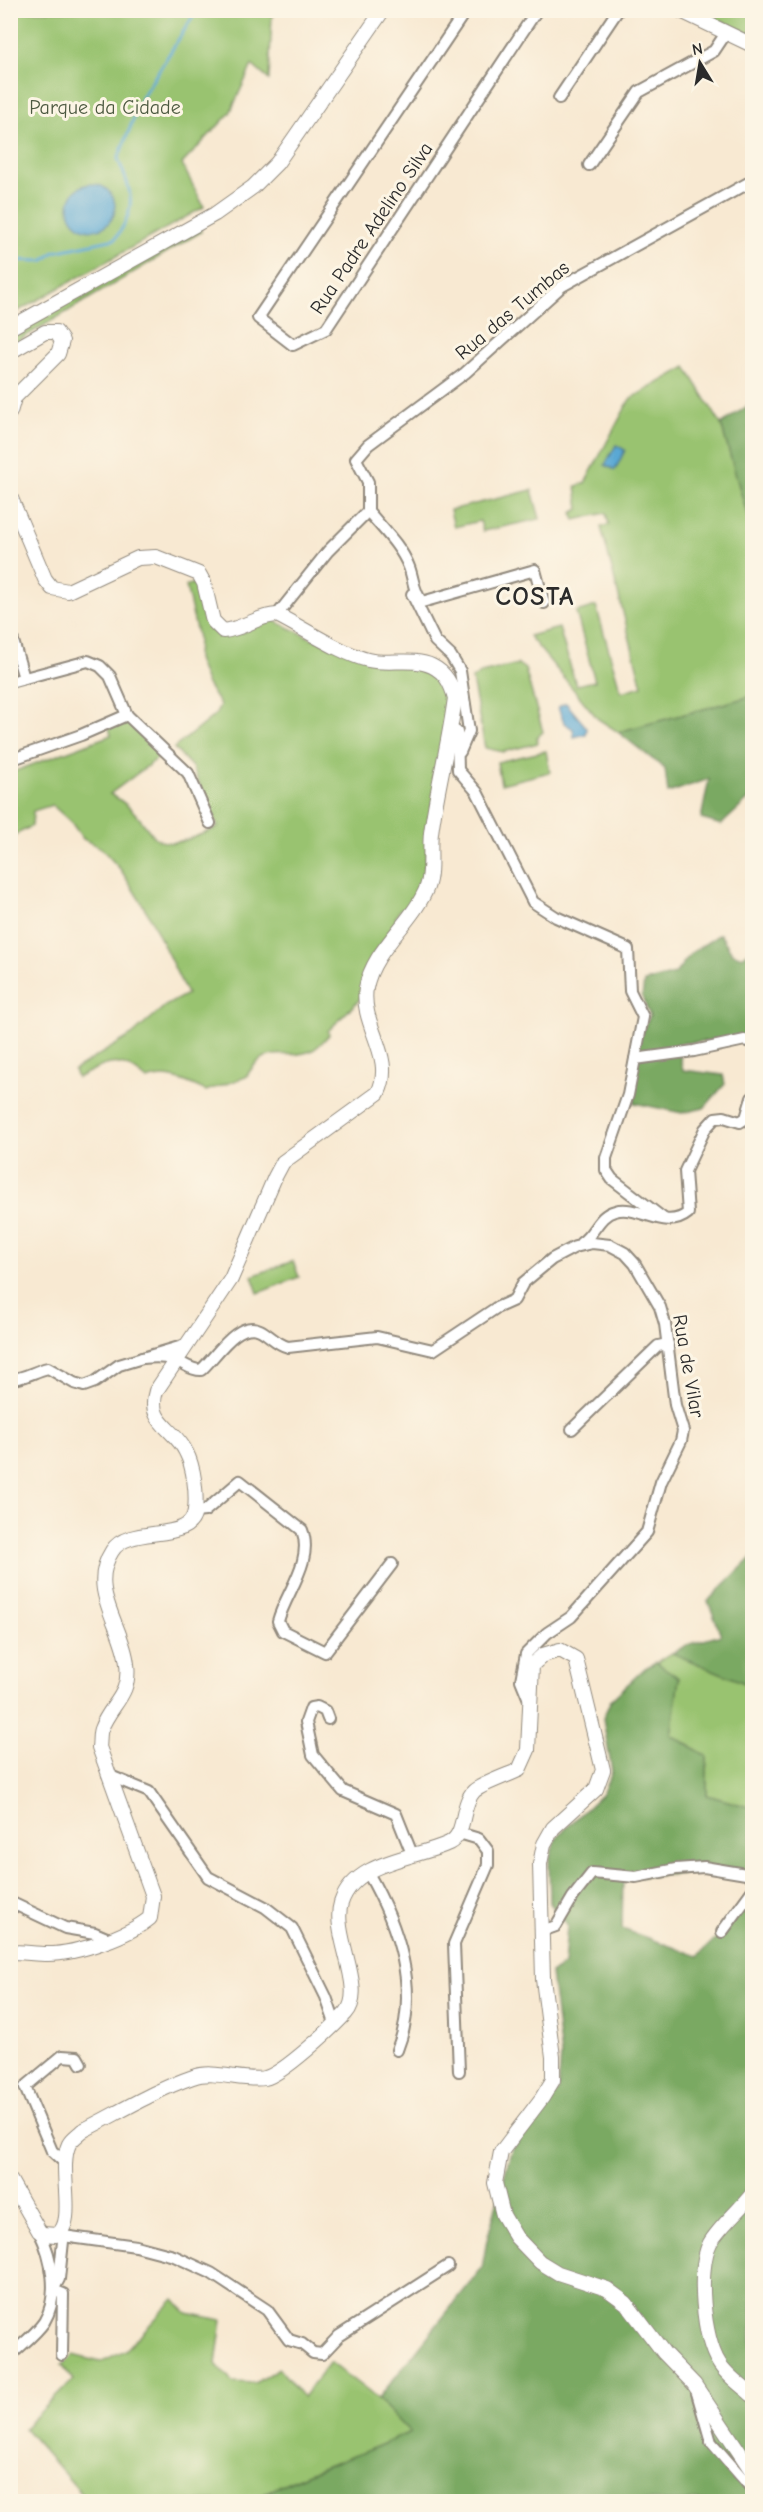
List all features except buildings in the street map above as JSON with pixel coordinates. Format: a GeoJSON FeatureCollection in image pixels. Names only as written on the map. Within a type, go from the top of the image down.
{"type":"FeatureCollection","features":[{"type":"Feature","properties":{"kind":"street"},"geometry":{"type":"LineString","coordinates":[[10,328],[215,214],[253,187],[278,163],[383,10]]}},
{"type":"Feature","properties":{"kind":"street","name":"Rua Padre Adelino Silva"},"geometry":{"type":"LineString","coordinates":[[466,10],[258,318],[293,345],[326,329],[537,10]]}},
{"type":"Feature","properties":{"kind":"street"},"geometry":{"type":"LineString","coordinates":[[559,98],[618,10]]}},
{"type":"Feature","properties":{"kind":"street"},"geometry":{"type":"LineString","coordinates":[[679,10],[753,45]]}},
{"type":"Feature","properties":{"kind":"street"},"geometry":{"type":"LineString","coordinates":[[589,165],[639,92],[714,51],[726,33]]}},
{"type":"Feature","properties":{"kind":"street","name":"Rua das Tumbas"},"geometry":{"type":"LineString","coordinates":[[368,511],[368,482],[356,459],[368,445],[452,384],[562,286],[753,181]]}},
{"type":"Feature","properties":{"kind":"street"},"geometry":{"type":"LineString","coordinates":[[10,352],[51,331],[56,332],[62,341],[58,354],[14,398],[10,412]]}},
{"type":"Feature","properties":{"kind":"street"},"geometry":{"type":"LineString","coordinates":[[10,496],[45,579],[52,588],[69,591],[138,558],[156,557],[199,574],[204,583],[213,621],[223,631],[236,630],[262,616],[277,615],[366,660],[390,664],[419,662],[434,667],[449,680],[455,698],[431,833],[428,884],[375,966],[366,987],[365,1006],[384,1064],[385,1078],[378,1092],[284,1162],[274,1177],[231,1279],[156,1391],[152,1404],[155,1414],[186,1451],[191,1466],[195,1512],[190,1523],[175,1532],[129,1536],[116,1544],[107,1558],[102,1578],[106,1601],[127,1662],[128,1686],[100,1730],[99,1747],[153,1896],[150,1918],[139,1927],[109,1939],[49,1954],[10,1952]]}},
{"type":"Feature","properties":{"kind":"street"},"geometry":{"type":"LineString","coordinates":[[277,615],[328,551],[368,511],[396,545],[409,566],[416,594],[422,602],[535,570],[544,603]]}},
{"type":"Feature","properties":{"kind":"street"},"geometry":{"type":"LineString","coordinates":[[412,578],[412,598],[435,640],[451,656],[460,671],[469,730],[459,754]]}},
{"type":"Feature","properties":{"kind":"street"},"geometry":{"type":"LineString","coordinates":[[10,631],[24,678]]}},
{"type":"Feature","properties":{"kind":"street"},"geometry":{"type":"LineString","coordinates":[[10,682],[88,662],[100,666],[110,676],[127,715],[188,773],[210,823]]}},
{"type":"Feature","properties":{"kind":"street"},"geometry":{"type":"LineString","coordinates":[[10,760],[81,735],[127,715]]}},
{"type":"Feature","properties":{"kind":"street"},"geometry":{"type":"LineString","coordinates":[[451,728],[457,732],[458,770],[477,792],[533,902],[556,917],[628,949],[630,991],[643,1017],[628,1095],[606,1158],[606,1170],[612,1179],[664,1220]]}},
{"type":"Feature","properties":{"kind":"street"},"geometry":{"type":"LineString","coordinates":[[635,1059],[693,1052],[745,1040],[753,1043]]}},
{"type":"Feature","properties":{"kind":"street"},"geometry":{"type":"LineString","coordinates":[[575,1247],[593,1232],[604,1216],[616,1210],[630,1211],[664,1220],[680,1219],[688,1213],[685,1171],[705,1129],[715,1118],[724,1117],[740,1122],[746,1118],[749,1103],[753,1098]]}},
{"type":"Feature","properties":{"kind":"street","name":"Rua de Vilar"},"geometry":{"type":"LineString","coordinates":[[176,1360],[193,1370],[201,1370],[237,1332],[252,1328],[288,1347],[377,1336],[433,1350],[496,1308],[514,1300],[523,1283],[534,1272],[575,1247],[592,1243],[610,1245],[625,1253],[635,1264],[660,1307],[668,1344],[675,1405],[683,1431],[661,1482],[647,1532],[571,1617],[547,1633],[526,1654],[521,1680],[530,1702]]}},
{"type":"Feature","properties":{"kind":"street"},"geometry":{"type":"LineString","coordinates":[[572,1429],[658,1346],[668,1344]]}},
{"type":"Feature","properties":{"kind":"street"},"geometry":{"type":"LineString","coordinates":[[10,1379],[21,1379],[48,1368],[84,1386],[119,1365],[186,1345]]}},
{"type":"Feature","properties":{"kind":"street"},"geometry":{"type":"LineString","coordinates":[[142,1358],[163,1357],[176,1360]]}},
{"type":"Feature","properties":{"kind":"street"},"geometry":{"type":"LineString","coordinates":[[195,1512],[205,1511],[240,1481],[302,1530],[307,1541],[299,1574],[278,1621],[283,1631],[325,1652],[392,1564]]}},
{"type":"Feature","properties":{"kind":"street"},"geometry":{"type":"LineString","coordinates":[[10,2356],[44,2323],[53,2290],[58,2236],[68,2215],[64,2162],[70,2143],[82,2131],[195,2076],[265,2078],[281,2071],[348,2011],[354,1994],[338,1922],[341,1903],[351,1886],[368,1873],[412,1854],[450,1842],[459,1833],[465,1809],[474,1791],[519,1770],[528,1750],[532,1665],[543,1654],[560,1650],[576,1659],[603,1770],[596,1789],[553,1828],[544,1844],[540,1864],[543,1979],[546,2022],[553,2056],[553,2080],[501,2152],[495,2183],[503,2215],[516,2237],[540,2262],[558,2273],[607,2289],[627,2303],[664,2353],[694,2384],[753,2471]]}},
{"type":"Feature","properties":{"kind":"street"},"geometry":{"type":"LineString","coordinates":[[328,1719],[325,1712],[317,1707],[311,1708],[306,1722],[313,1755],[343,1791],[396,1814],[412,1854]]}},
{"type":"Feature","properties":{"kind":"street"},"geometry":{"type":"LineString","coordinates":[[108,1775],[149,1792],[208,1877],[265,1907],[292,1928],[326,1997],[334,2023]]}},
{"type":"Feature","properties":{"kind":"street"},"geometry":{"type":"LineString","coordinates":[[459,1833],[479,1839],[488,1851],[488,1865],[454,1944],[459,2071]]}},
{"type":"Feature","properties":{"kind":"street"},"geometry":{"type":"LineString","coordinates":[[542,1931],[556,1926],[573,1897],[592,1873],[636,1877],[676,1869],[704,1867],[753,1875]]}},
{"type":"Feature","properties":{"kind":"street"},"geometry":{"type":"LineString","coordinates":[[368,1873],[390,1918],[404,1966],[408,2006],[397,2050]]}},
{"type":"Feature","properties":{"kind":"street"},"geometry":{"type":"LineString","coordinates":[[722,1932],[753,1891]]}},
{"type":"Feature","properties":{"kind":"street"},"geometry":{"type":"LineString","coordinates":[[10,1902],[65,1928],[95,1933],[109,1939]]}},
{"type":"Feature","properties":{"kind":"street"},"geometry":{"type":"LineString","coordinates":[[64,2162],[52,2151],[25,2087],[62,2056],[77,2057],[81,2064]]}},
{"type":"Feature","properties":{"kind":"street"},"geometry":{"type":"LineString","coordinates":[[10,2180],[58,2236],[59,2279],[53,2290]]}},
{"type":"Feature","properties":{"kind":"street"},"geometry":{"type":"LineString","coordinates":[[753,2194],[711,2241],[702,2262],[702,2293],[709,2333],[719,2363],[753,2395]]}},
{"type":"Feature","properties":{"kind":"street"},"geometry":{"type":"LineString","coordinates":[[58,2236],[136,2246],[174,2256],[211,2273],[267,2310],[289,2340],[302,2344],[313,2354],[322,2354],[339,2336],[448,2266]]}},
{"type":"Feature","properties":{"kind":"street"},"geometry":{"type":"LineString","coordinates":[[53,2290],[63,2294],[62,2355]]}},
{"type":"Feature","properties":{"kind":"street"},"geometry":{"type":"LineString","coordinates":[[694,2384],[711,2442],[753,2489]]}},
{"type":"Feature","properties":{"kind":"green space","name":"Parque da Cidade"},"geometry":{"type":"Polygon","coordinates":[[[11,11],[279,11],[272,15],[269,80],[252,65],[230,113],[182,164],[204,207],[11,315],[11,11]]]}},
{"type":"Feature","properties":{"kind":"green space"},"geometry":{"type":"Polygon","coordinates":[[[700,11],[752,11],[752,35],[700,11]]]}},
{"type":"Feature","properties":{"kind":"green space"},"geometry":{"type":"Polygon","coordinates":[[[200,228],[201,232],[11,345],[11,335],[200,228]]]}},
{"type":"Feature","properties":{"kind":"green space"},"geometry":{"type":"Polygon","coordinates":[[[686,367],[721,424],[752,531],[752,696],[618,732],[598,719],[529,636],[559,628],[576,685],[595,681],[576,612],[596,606],[621,692],[642,686],[601,527],[609,525],[606,513],[575,520],[572,513],[579,509],[576,486],[585,483],[630,399],[686,367]]]}},
{"type":"Feature","properties":{"kind":"green space"},"geometry":{"type":"Polygon","coordinates":[[[752,403],[752,531],[721,424],[752,403]]]}},
{"type":"Feature","properties":{"kind":"green space"},"geometry":{"type":"Polygon","coordinates":[[[532,490],[540,519],[483,531],[480,521],[454,527],[450,510],[532,490]]]}},
{"type":"Feature","properties":{"kind":"green space"},"geometry":{"type":"Polygon","coordinates":[[[197,582],[205,618],[213,631],[243,633],[256,623],[275,621],[311,638],[439,675],[450,693],[422,885],[407,908],[400,910],[396,917],[396,924],[360,999],[328,1031],[329,1035],[314,1050],[301,1054],[268,1056],[261,1059],[246,1077],[206,1091],[185,1081],[170,1078],[147,1080],[121,1064],[106,1065],[77,1078],[74,1070],[132,1035],[165,1006],[187,994],[149,915],[121,870],[101,848],[83,839],[71,822],[52,805],[33,811],[32,826],[11,837],[10,773],[111,735],[109,728],[127,721],[162,755],[110,794],[127,805],[154,836],[162,841],[175,842],[192,838],[218,827],[192,767],[174,748],[216,714],[220,705],[206,683],[197,659],[198,638],[186,586],[197,582]]]}},
{"type":"Feature","properties":{"kind":"green space"},"geometry":{"type":"Polygon","coordinates":[[[518,664],[525,669],[543,732],[537,737],[538,743],[503,752],[485,748],[472,679],[481,673],[518,664]]]}},
{"type":"Feature","properties":{"kind":"green space"},"geometry":{"type":"Polygon","coordinates":[[[752,696],[752,796],[721,825],[701,819],[709,779],[668,793],[665,769],[618,732],[752,696]]]}},
{"type":"Feature","properties":{"kind":"green space"},"geometry":{"type":"Polygon","coordinates":[[[546,751],[550,772],[501,784],[497,762],[546,751]]]}},
{"type":"Feature","properties":{"kind":"green space"},"geometry":{"type":"Polygon","coordinates":[[[720,934],[732,953],[742,957],[750,951],[752,943],[752,1036],[677,1044],[683,1070],[723,1075],[725,1084],[704,1108],[682,1113],[634,1103],[636,1043],[650,1016],[642,997],[644,982],[675,974],[691,953],[720,934]]]}},
{"type":"Feature","properties":{"kind":"green space"},"geometry":{"type":"Polygon","coordinates":[[[293,1261],[299,1277],[258,1293],[252,1276],[293,1261]]]}},
{"type":"Feature","properties":{"kind":"green space"},"geometry":{"type":"Polygon","coordinates":[[[752,1557],[752,1686],[672,1653],[687,1645],[721,1635],[708,1601],[752,1557]]]}},
{"type":"Feature","properties":{"kind":"green space"},"geometry":{"type":"Polygon","coordinates":[[[672,1653],[752,1686],[752,1808],[707,1795],[707,1756],[671,1735],[679,1678],[656,1662],[672,1653]]]}},
{"type":"Feature","properties":{"kind":"green space"},"geometry":{"type":"Polygon","coordinates":[[[656,1662],[679,1678],[671,1735],[707,1756],[707,1795],[752,1808],[752,1876],[733,1870],[623,1878],[622,1929],[698,1956],[722,1932],[752,1891],[752,2501],[251,2502],[309,2473],[410,2432],[378,2399],[482,2268],[487,2240],[512,2148],[558,2091],[561,2056],[551,1973],[564,1965],[567,1925],[550,1903],[549,1860],[556,1838],[602,1794],[612,1772],[603,1718],[611,1700],[645,1668],[656,1662]]]}},
{"type":"Feature","properties":{"kind":"green space"},"geometry":{"type":"Polygon","coordinates":[[[174,2299],[187,2313],[222,2320],[216,2364],[232,2382],[255,2383],[279,2368],[303,2397],[330,2362],[378,2399],[410,2432],[371,2450],[289,2481],[251,2501],[89,2502],[24,2428],[73,2380],[62,2365],[73,2355],[100,2362],[126,2350],[174,2299]]]}},
{"type":"Feature","properties":{"kind":"water"},"geometry":{"type":"Polygon","coordinates":[[[92,184],[101,185],[109,190],[114,198],[114,216],[109,224],[101,229],[92,230],[83,229],[75,224],[70,216],[69,207],[70,198],[75,190],[83,185],[92,184]]]}},
{"type":"Feature","properties":{"kind":"water"},"geometry":{"type":"Polygon","coordinates":[[[616,445],[625,450],[615,470],[605,465],[616,445]]]}},
{"type":"Feature","properties":{"kind":"water"},"geometry":{"type":"Polygon","coordinates":[[[566,703],[587,728],[586,734],[574,737],[573,729],[564,723],[558,707],[566,703]]]}},
{"type":"Feature","properties":{"kind":"waterway"},"geometry":{"type":"LineString","coordinates":[[10,260],[43,261],[54,252],[115,239],[130,209],[127,181],[118,159],[142,97],[197,10]]}},
{"type":"Feature","properties":{"kind":"district","name":"COSTA"},"geometry":{"type":"Point","coordinates":[535,596]}}]}
